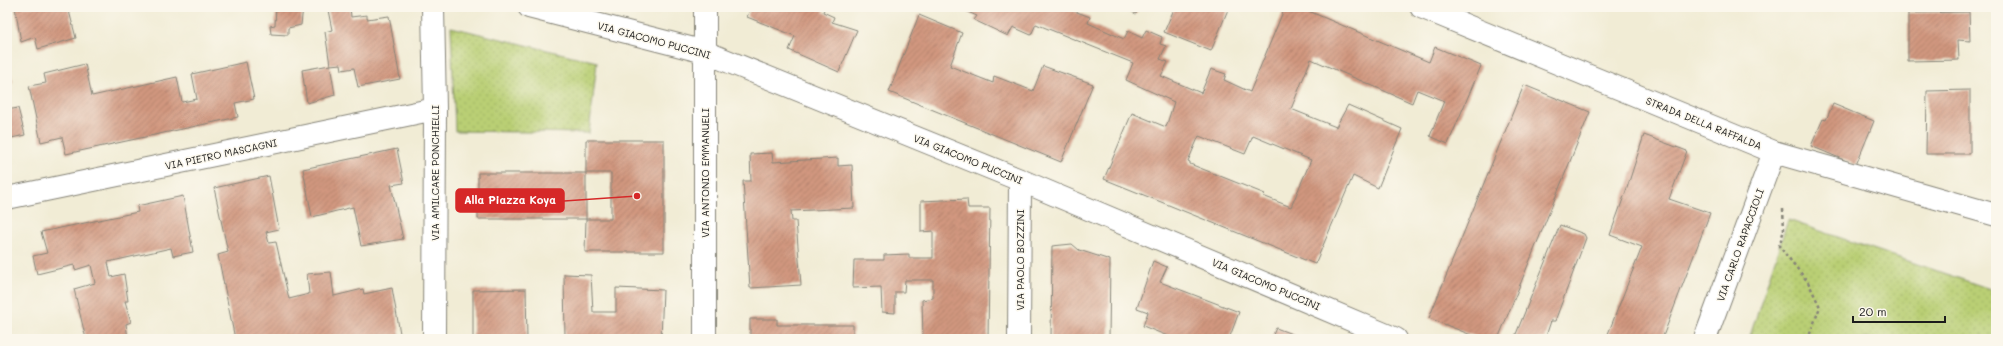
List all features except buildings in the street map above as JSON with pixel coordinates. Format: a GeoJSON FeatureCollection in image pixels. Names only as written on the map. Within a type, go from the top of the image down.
{"type":"FeatureCollection","features":[{"type":"Feature","properties":{"kind":"street","name":"VIA AMILCARE PONCHIELLI"},"geometry":{"type":"LineString","coordinates":[[433,7],[435,109],[434,339]]}},
{"type":"Feature","properties":{"kind":"street","name":"VIA GIACOMO PUCCINI"},"geometry":{"type":"LineString","coordinates":[[529,7],[704,52],[1020,180],[1396,339]]}},
{"type":"Feature","properties":{"kind":"street","name":"VIA ANTONIO EMMANUELI"},"geometry":{"type":"LineString","coordinates":[[705,7],[705,339]]}},
{"type":"Feature","properties":{"kind":"street","name":"STRADA DELLA RAFFALDA"},"geometry":{"type":"LineString","coordinates":[[1421,7],[1774,152],[1996,215]]}},
{"type":"Feature","properties":{"kind":"street","name":"VIA PIETRO MASCAGNI"},"geometry":{"type":"LineString","coordinates":[[7,198],[435,109]]}},
{"type":"Feature","properties":{"kind":"street","name":"VIA CARLO RAPACCIOLI"},"geometry":{"type":"LineString","coordinates":[[1705,339],[1774,152]]}},
{"type":"Feature","properties":{"kind":"street","name":"VIA PAOLO BOZZINI"},"geometry":{"type":"LineString","coordinates":[[1020,180],[1020,339]]}},
{"type":"Feature","properties":{"kind":"path"},"geometry":{"type":"LineString","coordinates":[[1783,203],[1784,230],[1779,246],[1808,282],[1820,306],[1808,339]]}},
{"type":"Feature","properties":{"kind":"green space"},"geometry":{"type":"Polygon","coordinates":[[[451,27],[597,62],[589,133],[455,131],[451,27]]]}},
{"type":"Feature","properties":{"kind":"green space"},"geometry":{"type":"Polygon","coordinates":[[[1788,220],[1996,291],[1996,339],[1749,339],[1788,220]]]}},
{"type":"Feature","properties":{"kind":"place","name":"Alla Piazza Koya"},"geometry":{"type":"Point","coordinates":[637,196]}}]}
